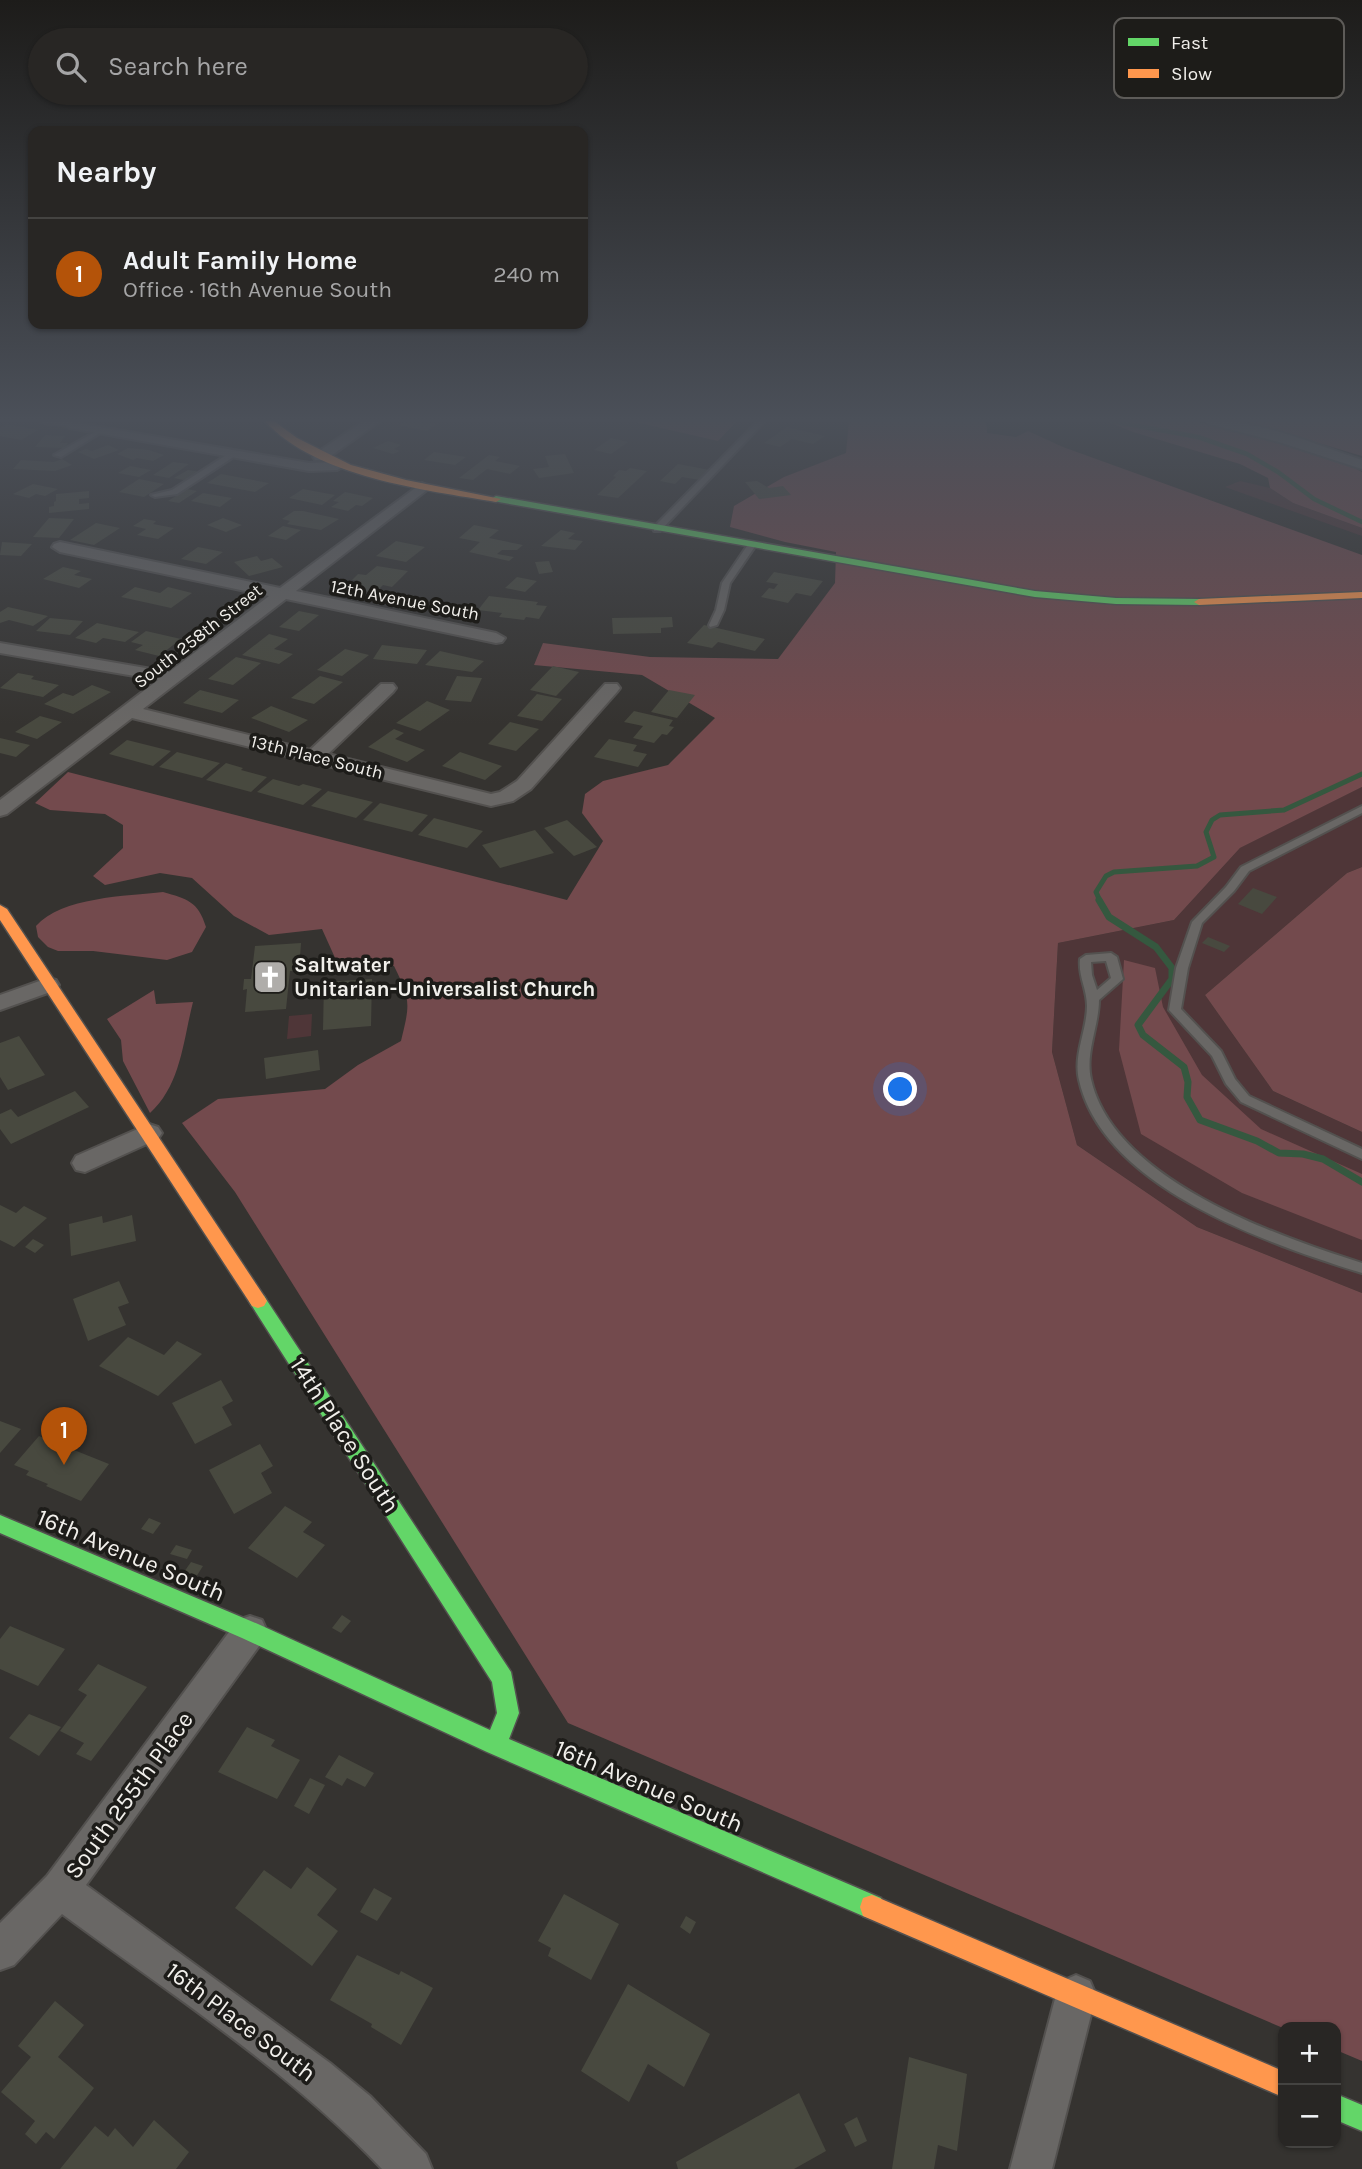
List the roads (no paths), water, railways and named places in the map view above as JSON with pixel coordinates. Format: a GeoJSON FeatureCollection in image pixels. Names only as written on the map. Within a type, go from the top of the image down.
{"type":"FeatureCollection","features":[{"type":"Feature","properties":{"kind":"main road"},"geometry":{"type":"LineString","coordinates":[[624,522],[1066,599],[1135,602],[1362,596]]}},
{"type":"Feature","properties":{"kind":"main road","name":"14th Place South"},"geometry":{"type":"LineString","coordinates":[[0,909],[48,985],[149,1133],[503,1679],[509,1698],[510,1716],[495,1744]]}},
{"type":"Feature","properties":{"kind":"main road","name":"16th Avenue South"},"geometry":{"type":"LineString","coordinates":[[0,1524],[250,1631],[495,1744],[1278,2082]]}},
{"type":"Feature","properties":{"kind":"main road"},"geometry":{"type":"LineString","coordinates":[[1341,2109],[1362,2118]]}},
{"type":"Feature","properties":{"kind":"street","name":"South 258th Street"},"geometry":{"type":"LineString","coordinates":[[131,712],[377,522]]}},
{"type":"Feature","properties":{"kind":"street","name":"12th Avenue South"},"geometry":{"type":"LineString","coordinates":[[61,547],[496,638]]}},
{"type":"Feature","properties":{"kind":"street"},"geometry":{"type":"LineString","coordinates":[[0,648],[175,678]]}},
{"type":"Feature","properties":{"kind":"street"},"geometry":{"type":"LineString","coordinates":[[315,755],[387,688]]}},
{"type":"Feature","properties":{"kind":"street","name":"13th Place South"},"geometry":{"type":"LineString","coordinates":[[131,712],[315,755],[484,800],[503,798],[524,785],[611,688]]}},
{"type":"Feature","properties":{"kind":"street"},"geometry":{"type":"LineString","coordinates":[[0,810],[131,712]]}},
{"type":"Feature","properties":{"kind":"street"},"geometry":{"type":"LineString","coordinates":[[0,1003],[48,985]]}},
{"type":"Feature","properties":{"kind":"street"},"geometry":{"type":"LineString","coordinates":[[85,1163],[149,1133]]}},
{"type":"Feature","properties":{"kind":"street","name":"South 255th Place"},"geometry":{"type":"LineString","coordinates":[[0,1951],[60,1889],[250,1631]]}},
{"type":"Feature","properties":{"kind":"street","name":"16th Place South"},"geometry":{"type":"LineString","coordinates":[[60,1889],[316,2077],[355,2111],[411,2169]]}},
{"type":"Feature","properties":{"kind":"street"},"geometry":{"type":"LineString","coordinates":[[1031,2169],[1076,1995]]}},
{"type":"Feature","properties":{"kind":"lane"},"geometry":{"type":"LineString","coordinates":[[657,528],[663,522]]}},
{"type":"Feature","properties":{"kind":"lane"},"geometry":{"type":"LineString","coordinates":[[713,625],[720,610],[726,583],[752,545]]}},
{"type":"Feature","properties":{"kind":"lane"},"geometry":{"type":"LineString","coordinates":[[1362,809],[1245,869],[1230,889],[1197,922],[1182,968],[1175,1010],[1217,1054],[1230,1081],[1245,1099],[1362,1154]]}},
{"type":"Feature","properties":{"kind":"lane"},"geometry":{"type":"LineString","coordinates":[[1093,999],[1084,1051],[1085,1080],[1106,1124],[1128,1154],[1159,1178],[1257,1233],[1362,1268]]}},
{"type":"Feature","properties":{"kind":"waterway"},"geometry":{"type":"LineString","coordinates":[[1100,901],[1096,892],[1106,876],[1114,872],[1197,866],[1214,857],[1206,832],[1212,820],[1220,815],[1284,810],[1362,774]]}},
{"type":"Feature","properties":{"kind":"waterway"},"geometry":{"type":"LineString","coordinates":[[1099,900],[1109,917],[1156,947],[1172,968],[1172,979],[1138,1025],[1143,1035],[1184,1067],[1188,1082],[1187,1097],[1200,1120],[1257,1141],[1279,1153],[1303,1154],[1323,1159],[1362,1182]]}},
{"type":"Feature","properties":{"kind":"place","name":"Saltwater Unitarian-Universalist Church"},"geometry":{"type":"Point","coordinates":[270,977]}},
{"type":"Feature","properties":{"kind":"place","name":"Adult Family Home"},"geometry":{"type":"Point","coordinates":[64,1465]}}]}
